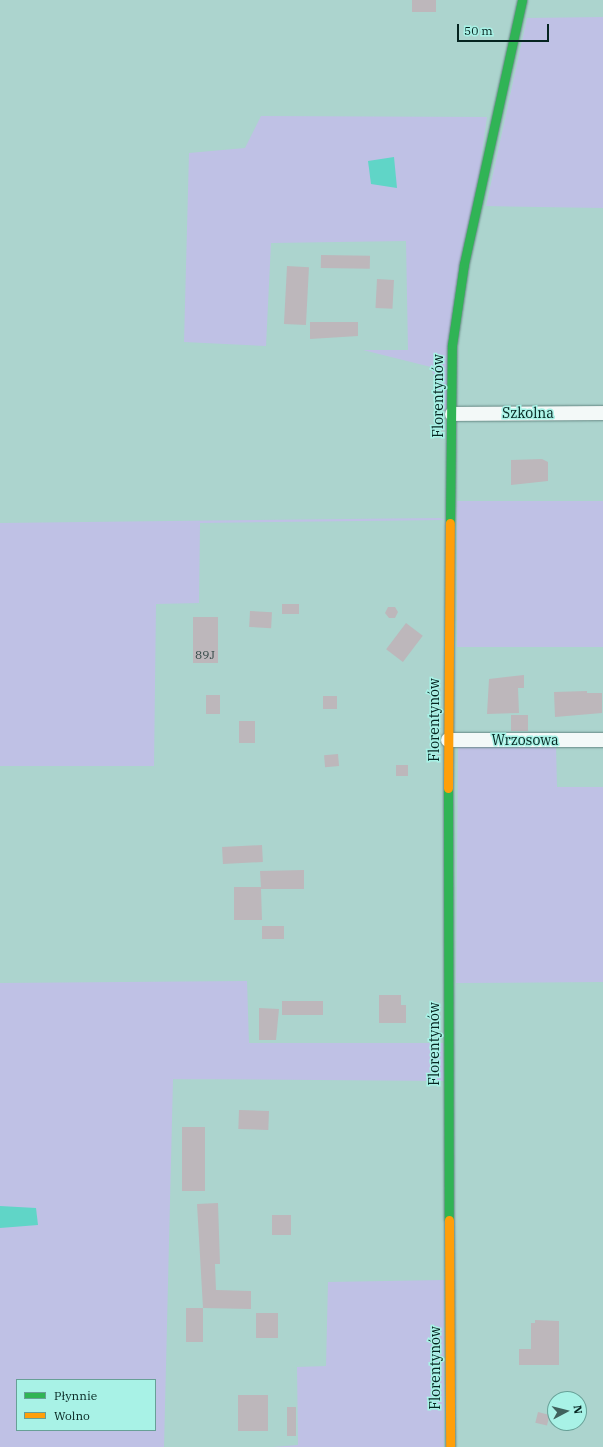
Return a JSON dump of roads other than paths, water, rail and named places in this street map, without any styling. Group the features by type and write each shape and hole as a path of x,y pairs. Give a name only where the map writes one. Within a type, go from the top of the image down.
{"street":[{"name":"Florentynów","path":"450,1447 448,740 452,345 464,264 522,0"},
{"name":"Szkolna","path":"452,414 603,413"},
{"name":"Wrzosowa","path":"448,740 603,740"}]}
